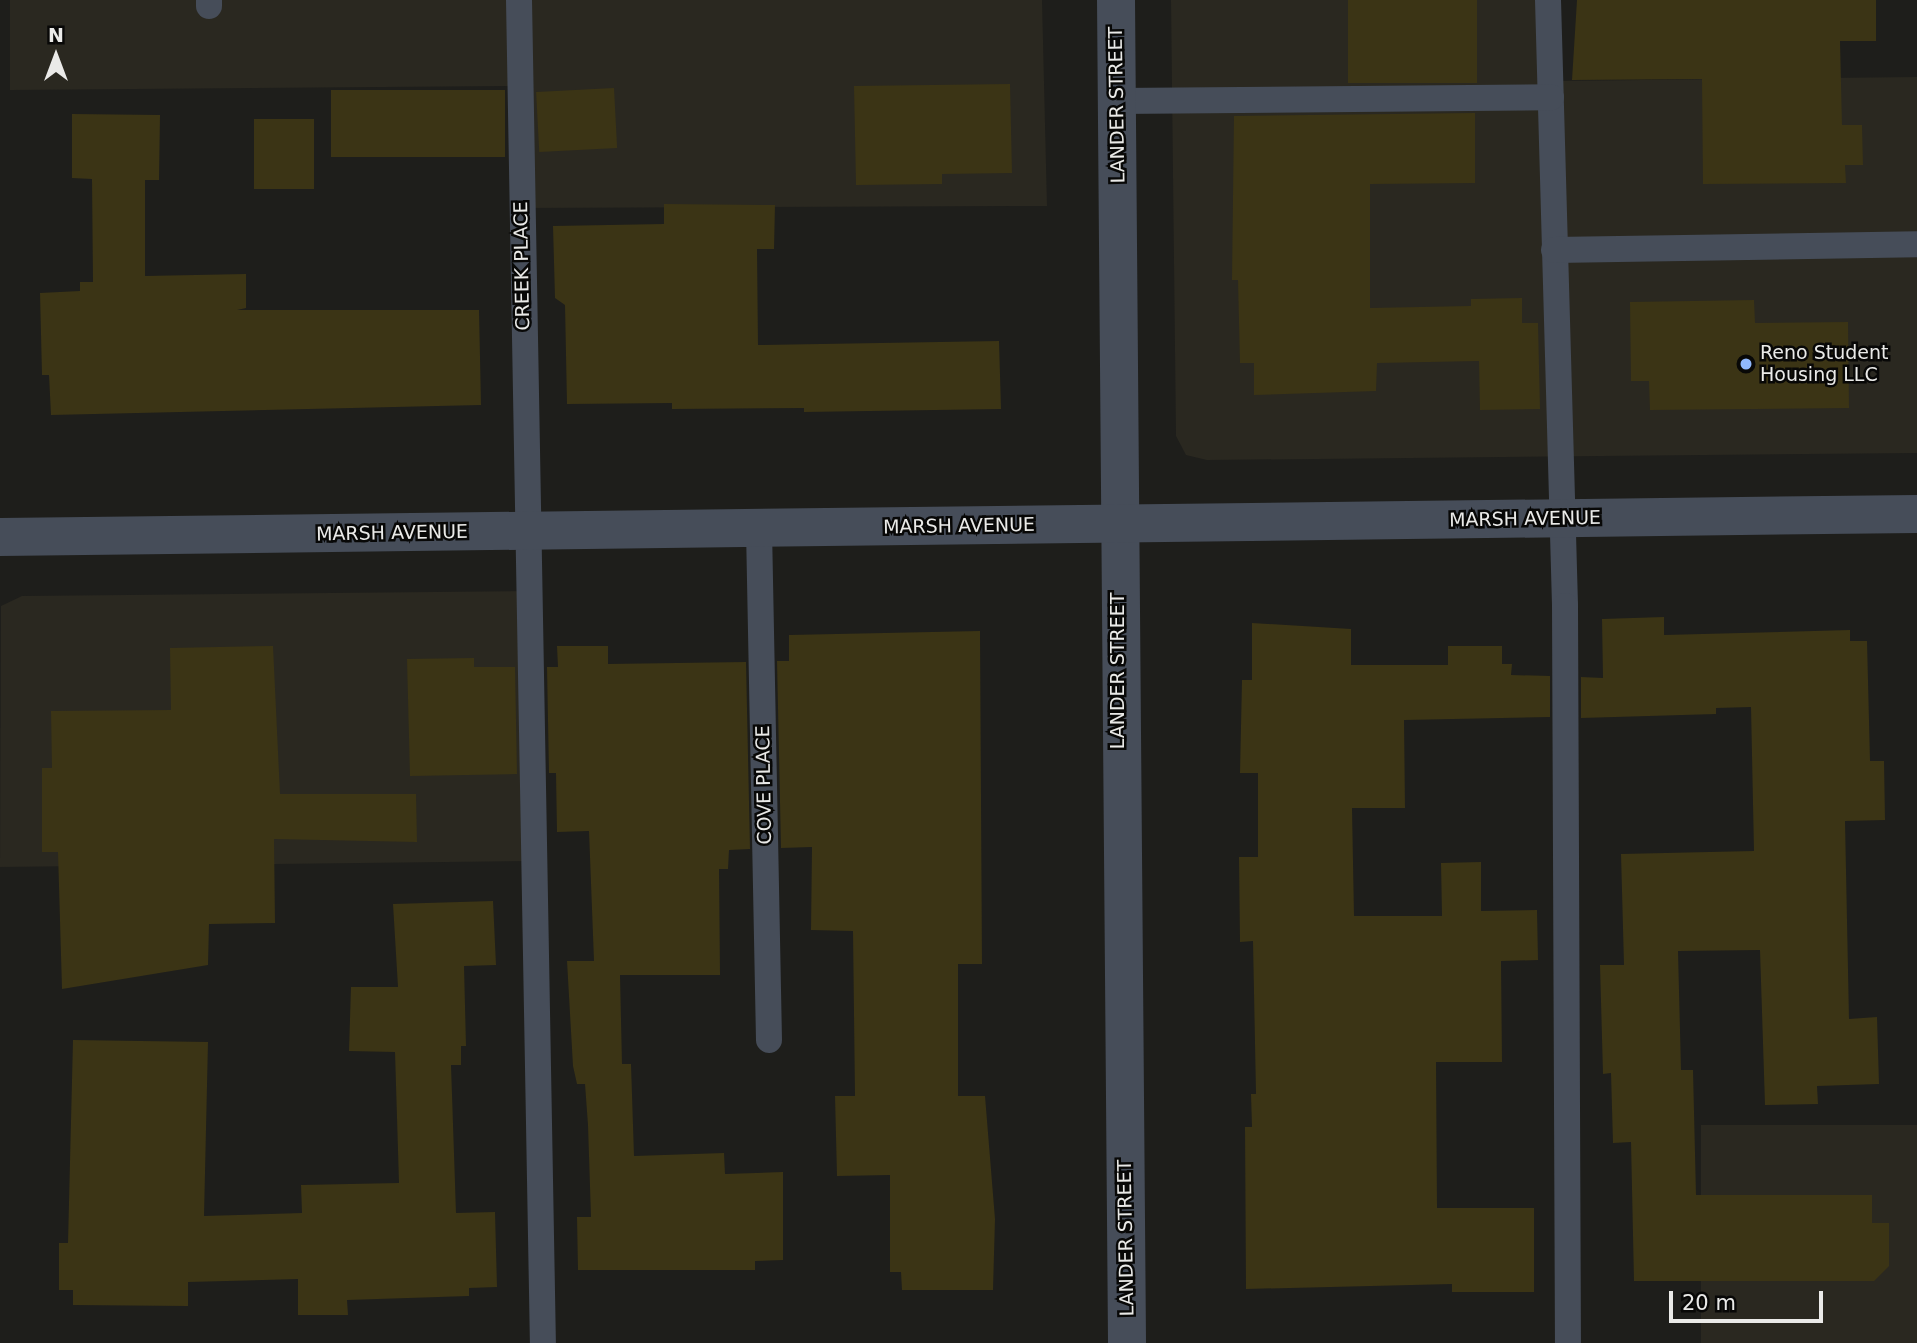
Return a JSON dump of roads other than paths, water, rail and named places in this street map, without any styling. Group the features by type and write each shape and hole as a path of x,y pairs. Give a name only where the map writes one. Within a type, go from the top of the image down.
{"street":[{"name":"LANDER STREET","path":"1116,0 1127,1343"},
{"name":"MARSH AVENUE","path":"0,537 1917,514"}],"lane":[{"name":"CREEK PLACE","path":"519,0 526,531 543,1343"},
{"path":"1548,0 1562,519 1568,1343"},
{"path":"1118,101 1551,97"},
{"path":"1554,250 1917,244"},
{"name":"COVE PLACE","path":"760,529 769,1041"}],"place":[{"name":"Reno Student Housing LLC","path":"1746,364"}]}
